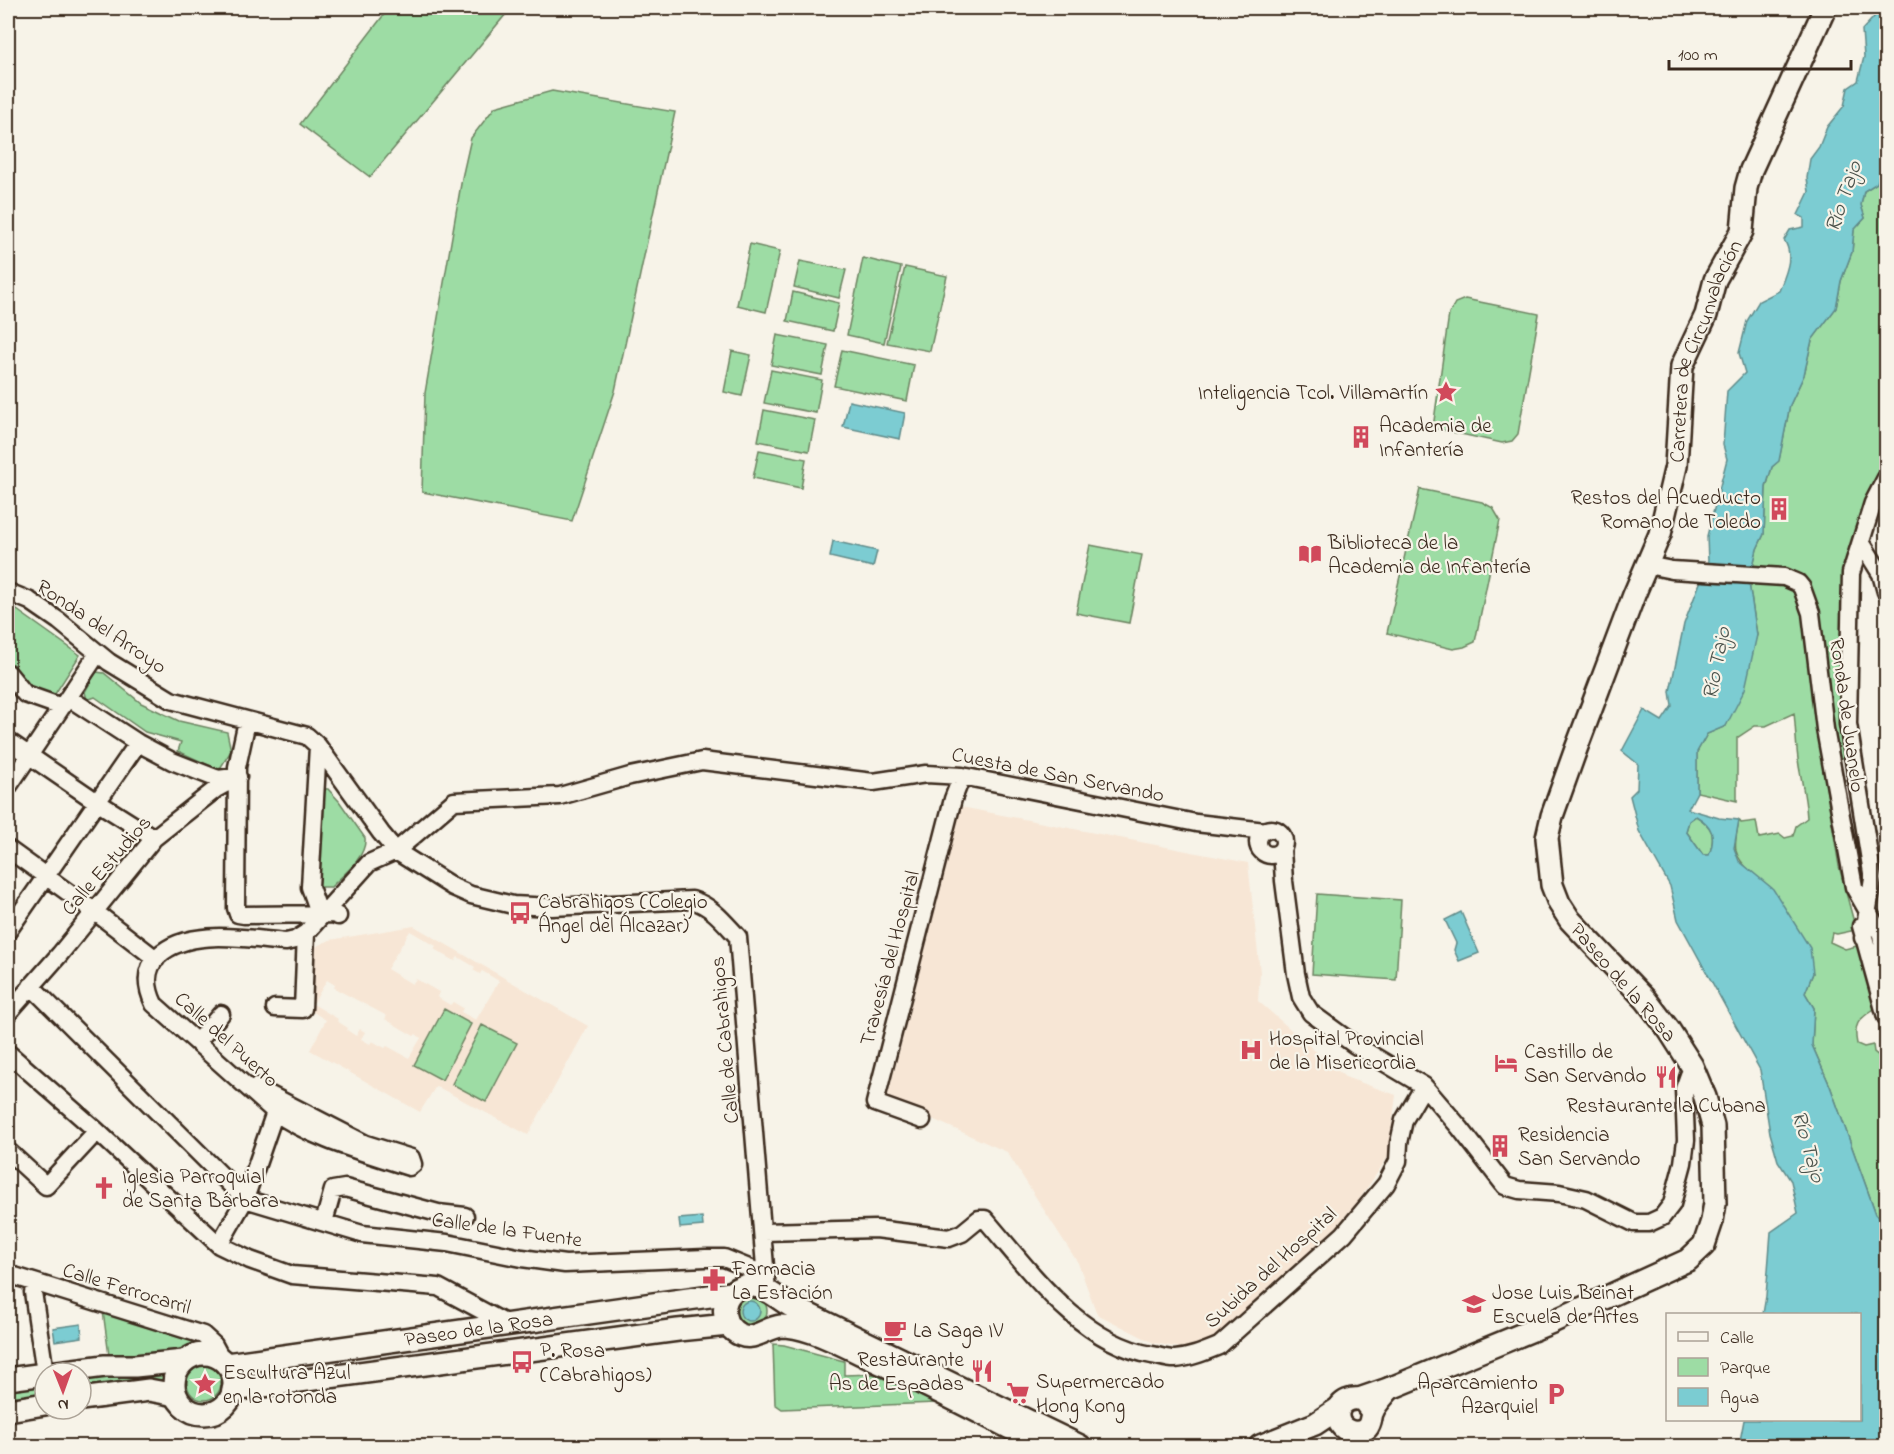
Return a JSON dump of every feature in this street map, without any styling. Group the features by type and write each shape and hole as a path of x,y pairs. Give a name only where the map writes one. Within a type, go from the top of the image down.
{"main road":[{"name":"Carretera de Circunvalación","path":"1647,566 1660,534 1676,466 1682,366 1706,315 1715,280 1742,231 1750,170 1822,18 1824,8"},
{"name":"Paseo de la Rosa","path":"1260,1446 1357,1406 1391,1388 1552,1322 1689,1260 1704,1245 1715,1203 1713,1126 1705,1096 1695,1072 1675,1038 1646,1000 1570,920 1559,903 1552,885 1546,838 1552,816 1627,613 1647,566"},
{"name":"Paseo de la Rosa","path":"93,1367 184,1361 207,1354 224,1362 731,1293 744,1286 761,1285"},
{"path":"761,1285 776,1309 773,1324 768,1330"},
{"path":"761,1285 789,1305 1080,1446"},
{"path":"728,1325 724,1309 731,1293"},
{"name":"Paseo de la Rosa","path":"233,1390 678,1330 728,1325 740,1334 748,1336 761,1335 781,1326 797,1328 830,1339 1045,1446"},
{"path":"184,1361 174,1381 176,1395 182,1404 201,1413 222,1408 229,1400 233,1390 233,1376 224,1362"},
{"name":"Paseo de la Rosa","path":"8,1379 33,1375"},
{"path":"93,1397 149,1390 176,1395"},
{"path":"8,1410 33,1406"},
{"name":"Paseo de la Rosa","path":"1356,1436 1370,1424 1357,1406"},
{"path":"1356,1436 1338,1419 1357,1406"},
{"path":"1315,1424 1356,1436"}],"street":[{"path":"1887,478 1873,503 1851,573 1848,724 1887,968"},
{"path":"1861,542 1881,574 1887,592"},
{"name":"Ronda de Juanelo","path":"1647,566 1672,570 1777,576 1798,583 1806,595 1811,613 1825,729 1854,887 1882,936"},
{"name":"Ronda del Arroyo","path":"8,592 30,601 109,662 171,700 307,736 318,746 396,851"},
{"path":"8,787 98,653"},
{"path":"8,673 25,694 66,702 172,761 218,779 238,777"},
{"path":"247,721 237,767 236,908 238,914 338,916"},
{"path":"8,741 154,838"},
{"path":"8,931 138,743"},
{"path":"318,746 310,887 321,915"},
{"name":"Cuesta de San Servando","path":"396,851 454,801 560,796 630,776 702,761 873,782 926,774 962,776 1196,823"},
{"name":"Travesía del Hospital","path":"922,1120 875,1103 954,799 962,776"},
{"name":"Calle Estudios","path":"8,1013 60,954 154,838 216,789 238,777"},
{"path":"1196,823 1240,827 1261,837"},
{"path":"1196,823 1261,837"},
{"path":"1271,829 1283,836 1284,843 1276,853 1260,849 1261,837 1271,829"},
{"path":"8,849 156,959 166,949 190,939 229,937 286,942 295,940 306,933 369,863 396,851"},
{"name":"Calle de Cabrahigos","path":"396,851 453,887 471,895 513,905 552,908 692,900 703,903 738,937 764,1238 761,1285"},
{"path":"1276,853 1284,881 1296,974 1301,997 1306,1006 1311,1013 1355,1045 1424,1086 1505,1186 1519,1191 1559,1193 1586,1199 1634,1223 1649,1223 1662,1217 1672,1204 1683,1163 1686,1140 1685,1081 1695,1072"},
{"path":"1863,938 1873,879"},
{"path":"1854,887 1863,938 1887,1017"},
{"path":"275,1008 303,1009 306,933"},
{"name":"Calle del Puerto","path":"156,959 151,963 147,978 148,991 154,1004 275,1112 291,1124 342,1145 409,1167 413,1164 411,1158 366,1144 248,1083 217,1060"},
{"name":"Calle de la Fuente","path":"31,986 245,1199 363,1234 447,1243 565,1264 724,1258 761,1285"},
{"path":"196,1042 221,1014"},
{"path":"8,1053 98,1131 164,1196 219,1245 250,1260 292,1275 438,1287 505,1323"},
{"name":"Subida del Hospital","path":"764,1238 876,1229 949,1238 962,1233 979,1219 985,1219 1079,1322 1108,1340 1138,1353 1173,1359 1198,1355 1219,1346 1344,1234 1362,1213 1386,1184 1398,1161 1399,1143 1407,1115 1424,1086"},
{"path":"1407,1115 1435,1101"},
{"name":"Calle del Puerto","path":"219,1245 245,1199 275,1112"},
{"path":"8,1151 46,1186 98,1131"},
{"name":"Calle de la Fuente","path":"324,1222 333,1190 345,1188 438,1213 465,1216"},
{"path":"761,1285 764,1238"},
{"name":"Calle Ferrocarril","path":"8,1274 203,1335 214,1345 224,1362"},
{"path":"33,1292 45,1361"}],"shaded area":[{"path":"961,807 1248,863 1260,972 1258,1001 1345,1077 1396,1095 1388,1157 1334,1237 1210,1344 1181,1348 1154,1343 1097,1314 1078,1263 1007,1152 887,1099"},
{"path":"414,926 588,1026 528,1135 436,1086 420,1112 310,1050 326,1020 310,1010 312,948 330,940","holes":["410,931 436,946 434,949 455,961 458,957 475,967 473,970 480,974 482,971 499,981 476,1020 461,1012 463,1008 453,1002 450,1005 437,997 439,992 416,979 412,984 387,969","327,980 335,985 334,988 387,1016 385,1019 421,1038 409,1058 387,1046 385,1048 372,1041 370,1044 361,1039 365,1032 360,1029 356,1036 337,1021 338,1019 313,1004"]}],"green space":[{"path":"389,8 499,8 506,14 370,177 300,124"},
{"path":"552,91 675,112 615,391 572,521 422,492 425,393 471,138 495,107"},
{"path":"1886,151 1886,464 1865,504 1856,530 1846,757 1822,762 1839,866 1856,930 1832,933 1830,942 1845,949 1861,945 1874,1009 1864,1016 1856,1027 1857,1044 1864,1047 1873,1045 1874,1052 1885,1061 1886,1066 1886,1224 1876,1214 1830,1086 1812,1045 1814,1008 1805,993 1813,973 1752,873 1740,860 1736,850 1739,820 1741,823 1756,821 1759,838 1780,834 1785,838 1793,836 1796,826 1807,818 1794,713 1766,726 1755,726 1737,738 1737,801 1697,792 1697,752 1707,734 1726,726 1757,635 1749,583 1757,549 1764,534 1766,488 1772,467 1779,460 1790,405 1804,375 1812,340 1836,308 1841,281 1852,252 1854,230 1865,218 1861,205 1864,191 1877,183"},
{"path":"750,244 780,251 766,312 737,305"},
{"path":"863,258 901,267 884,343 847,335"},
{"path":"800,261 846,270 839,298 794,287"},
{"path":"905,267 947,276 930,351 887,343"},
{"path":"793,292 839,303 833,331 787,321"},
{"path":"1465,299 1539,314 1518,434 1512,441 1502,443 1433,428 1449,314 1455,303"},
{"path":"777,335 828,345 822,375 771,365"},
{"path":"842,350 914,365 907,401 834,386"},
{"path":"732,351 751,355 742,396 724,392"},
{"path":"771,370 822,380 816,413 764,403"},
{"path":"764,410 815,420 809,451 758,441"},
{"path":"759,450 806,459 801,488 753,478"},
{"path":"1420,489 1482,502 1493,508 1500,520 1475,642 1464,647 1453,649 1387,633"},
{"path":"1090,545 1142,555 1129,623 1076,613"},
{"path":"10,605 80,655 55,694 21,688 8,672 8,606"},
{"path":"96,672 104,673 141,703 179,721 227,732 231,751 219,770 178,751 181,742 145,732 95,697 87,700 85,692"},
{"path":"321,789 328,789 339,801 365,838 365,845 358,859 331,887 316,887"},
{"path":"1696,816 1712,832 1709,855 1703,855 1686,831 1689,821"},
{"path":"1317,894 1401,900 1396,980 1312,974"},
{"path":"444,1009 471,1024 442,1080 414,1065"},
{"path":"482,1025 517,1043 486,1102 452,1084"},
{"path":"751,1295 763,1299 767,1311 763,1323 751,1327 739,1323 735,1311 739,1299"},
{"path":"103,1311 203,1335 179,1353 110,1363"},
{"path":"773,1344 844,1361 844,1375 874,1374 936,1403 782,1409 775,1404"},
{"path":"204,1366 216,1371 221,1383 216,1395 204,1400 192,1395 187,1383 192,1371"},
{"path":"169,1368 166,1389 93,1395 93,1373"},
{"path":"33,1379 33,1403 8,1406 8,1383"}],"water":[{"name":"Río Tajo","path":"1872,8 1886,8 1886,151 1877,183 1864,191 1861,205 1865,218 1854,230 1852,252 1841,281 1836,308 1812,340 1804,375 1790,405 1779,461 1772,467 1766,487 1764,534 1757,549 1749,583 1757,635 1745,689 1726,726 1707,734 1697,752 1697,792 1688,809 1719,818 1739,820 1734,848 1739,861 1773,889 1810,948 1813,973 1805,993 1814,1008 1812,1045 1830,1086 1876,1214 1886,1224 1886,1446 1739,1446 1744,1421 1861,1421 1861,1313 1763,1313 1771,1232 1798,1213 1791,1181 1778,1161 1770,1133 1760,1070 1678,920 1670,886 1639,831 1630,796 1637,789 1638,764 1622,751 1644,710 1662,721 1672,706 1670,691 1684,624 1708,562 1707,536 1727,459 1723,445 1727,391 1745,373 1739,353 1747,321 1759,301 1779,291 1789,259 1784,240 1790,230 1804,227 1804,218 1798,215 1809,192 1807,178 1810,159 1819,147 1827,127 1844,106 1848,88 1858,81 1864,57 1862,30 1874,17","holes":["1696,816 1712,832 1709,855 1703,855 1686,831 1689,821"]},
{"path":"849,401 905,413 900,439 843,427"},
{"path":"833,541 877,551 873,567 830,557"},
{"path":"1461,912 1479,953 1459,961 1454,950 1456,943 1445,920"},
{"path":"702,1217 703,1226 680,1228 679,1219"},
{"path":"746,1301 754,1301 760,1307 760,1315 754,1321 746,1321 740,1315 740,1307"},
{"path":"81,1324 82,1337 55,1341 53,1328"}],"place":[{"name":"Inteligencia Tcol. Villamartín","path":"1446,392"},
{"name":"Academia de Infantería","path":"1361,437"},
{"name":"Restos del Acueducto Romano de Toledo","path":"1779,509"},
{"name":"Biblioteca de la Academia de Infantería","path":"1310,554"},
{"name":"Cabrahigos (Colegio Ángel del Álcazar)","path":"520,913"},
{"name":"Hospital Provincial de la Misericordia","path":"1251,1050"},
{"name":"Castillo de San Servando","path":"1506,1063"},
{"name":"Restaurante la Cubana","path":"1666,1077"},
{"name":"Residencia San Servando","path":"1500,1146"},
{"name":"Iglesia Parroquial de Santa Bárbara","path":"104,1188"},
{"name":"Farmacia La Estación","path":"714,1280"},
{"name":"Jose Luis Beinat Escuela de Artes","path":"1474,1304"},
{"name":"La Saga IV","path":"895,1330"},
{"name":"P. Rosa (Cabrahigos)","path":"522,1362"},
{"name":"Restaurante As de Espadas","path":"982,1371"},
{"name":"Escultura Azul en la rotonda","path":"205,1384"},
{"name":"Supermercado Hong Kong","path":"1018,1393"},
{"name":"Aparcamiento Azarquiel","path":"1556,1394"}]}
